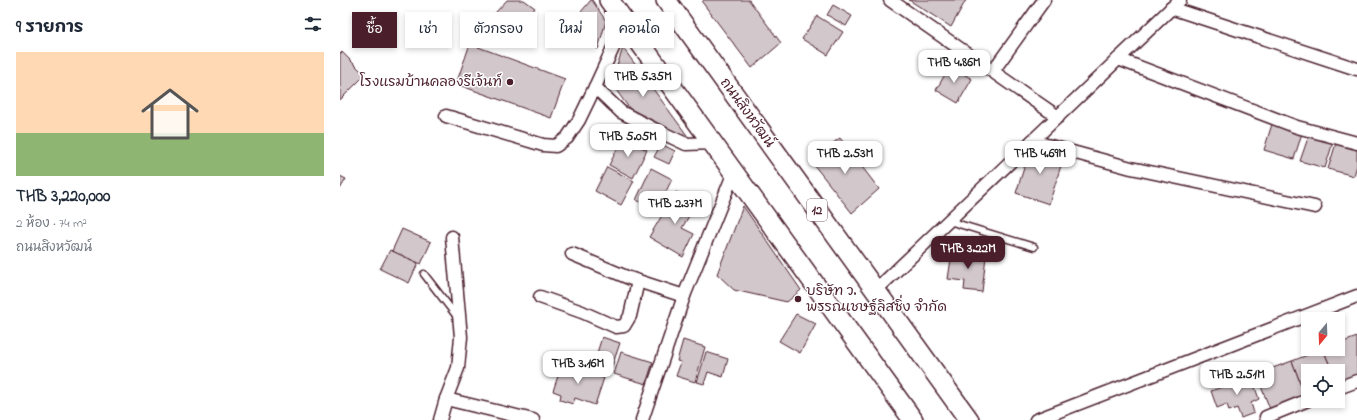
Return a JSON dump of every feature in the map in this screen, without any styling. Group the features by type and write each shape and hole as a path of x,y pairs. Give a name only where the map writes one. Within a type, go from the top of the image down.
{"main road":[{"path":"609,0 618,12"},
{"name":"ถนนสิงหวัฒน์","path":"666,0 969,420"},
{"path":"644,48 913,420"}],"street":[{"path":"890,0 1058,117"},
{"path":"993,71 1044,0"},
{"path":"876,291 1180,0"},
{"path":"1171,8 1357,69"},
{"path":"446,116 543,145 556,146 567,138 579,120 613,48"},
{"path":"1118,60 1297,127 1357,144"},
{"path":"595,87 621,112 654,129 686,144 712,143"},
{"path":"1032,141 1131,168 1315,206"},
{"path":"642,420 684,296 734,172"},
{"path":"440,420 458,368 461,337 452,237"},
{"path":"572,254 638,281 684,296"},
{"path":"540,297 582,312 616,327 624,326 630,316 638,281"},
{"path":"1036,420 1357,296"},
{"path":"1345,385 1357,381"},
{"path":"446,399 533,420"},
{"path":"1266,417 1301,403"}],"lane":[{"path":"949,221 1034,247"},
{"path":"424,274 460,321"}],"building":[{"path":"507,0 524,0 535,8 532,12 496,12"},
{"path":"592,0 605,20 598,49 596,48 597,12 581,12"},
{"path":"704,0 749,0 781,43 752,68 702,2"},
{"path":"909,0 966,0 951,27"},
{"path":"833,5 852,16 846,26 827,15"},
{"path":"817,16 843,32 828,55 802,39"},
{"name":"โรงแรมบ้านคลองรีเจ้นท์","path":"469,48 481,48 565,79 551,118 456,84"},
{"path":"623,48 692,142 637,119 611,83"},
{"path":"342,52 365,75 340,100 340,54"},
{"path":"950,66 972,79 958,103 936,90"},
{"path":"1272,124 1302,133 1294,159 1264,150"},
{"path":"1309,135 1333,142 1325,168 1300,161"},
{"path":"623,138 647,150 633,178 609,165"},
{"path":"840,138 879,189 852,213 810,160"},
{"path":"1336,143 1357,149 1357,165 1354,176 1328,169"},
{"path":"661,144 675,151 669,164 654,157"},
{"path":"1031,146 1064,156 1049,204 1016,193"},
{"path":"607,167 634,181 621,205 595,191"},
{"path":"651,168 672,179 657,210 636,200"},
{"path":"340,176 346,179 340,189"},
{"path":"676,192 697,202 682,228 694,234 683,257 649,237"},
{"path":"743,206 801,290 787,302 734,290 717,274"},
{"path":"402,229 431,242 421,264 392,251"},
{"path":"390,250 418,263 409,283 380,269"},
{"path":"952,252 986,256 982,292 964,290 965,281 948,279"},
{"path":"796,314 816,324 800,353 779,341"},
{"path":"602,337 620,343 609,375 592,369"},
{"path":"1357,337 1357,376 1345,380 1345,364 1329,364 1326,356 1345,356 1345,341"},
{"path":"683,340 705,347 695,382 676,376 681,362 677,361"},
{"path":"621,352 653,362 646,384 614,374"},
{"path":"706,352 728,359 723,377 708,372 704,384 697,382"},
{"path":"1305,356 1326,356 1329,364 1301,364 1301,385 1292,361"},
{"path":"1292,361 1301,385 1301,397 1270,409 1256,374"},
{"path":"562,364 604,378 595,405 575,398 573,404 560,400 561,394 553,391"},
{"path":"1251,376 1259,399 1251,403 1254,413 1241,418 1237,408 1229,411 1227,404 1217,408 1211,391"}],"place":[{"name":"โรงแรมบ้านคลองรีเจ้นท์","path":"510,82"},
{"name":"บริษัท ว. พรรณเชษฐ์ลิสซิ่ง จำกัด","path":"798,299"}]}
